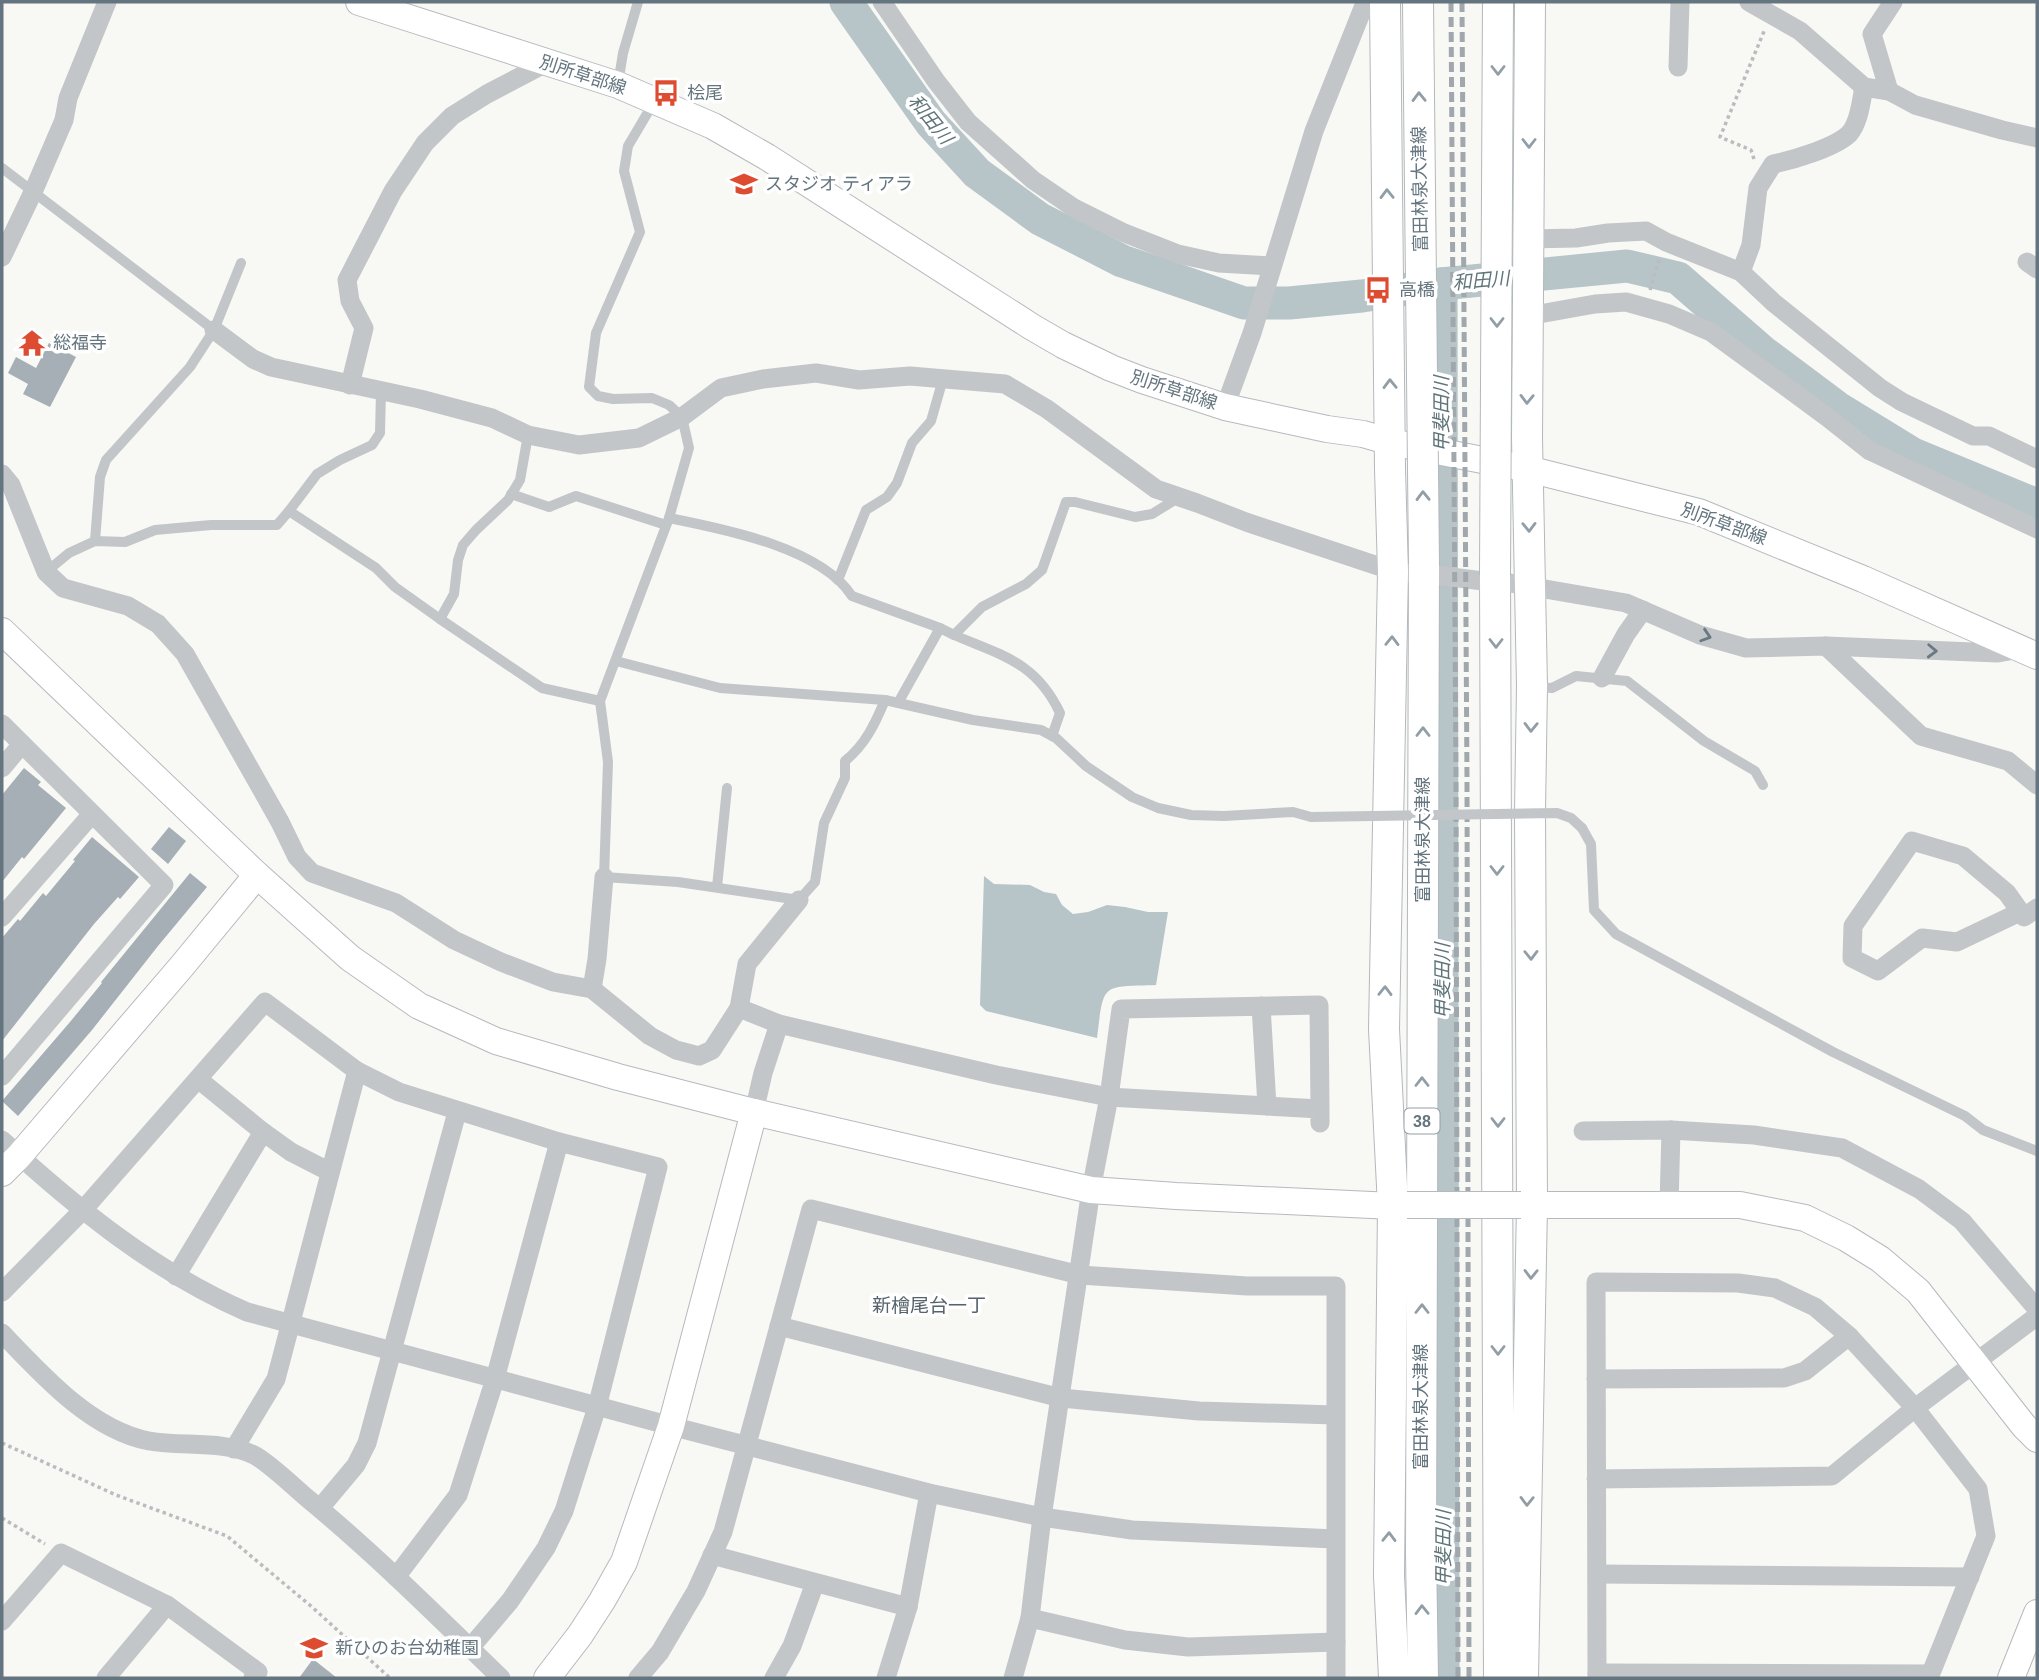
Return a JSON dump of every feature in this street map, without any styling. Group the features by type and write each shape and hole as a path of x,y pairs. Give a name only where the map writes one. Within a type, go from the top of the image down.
{"main road":[{"path":"1385,2 1391,442 1415,571 1384,1029 1400,1206 1389,1576 1394,1678"},
{"name":"富田林泉大津線","path":"1418,2 1415,571 1423,1678"},
{"path":"1498,2 1505,581 1499,1678"},
{"path":"1522,1678 1532,686 1505,581 1528,469 1530,2"}],"street":[{"path":"2,257 64,120 68,98 107,2"},
{"name":"別所草部線","path":"359,2 618,85 713,126 766,157 1021,321 1063,345 1142,380 1225,407 1528,469 1699,512 1863,579 2029,653"},
{"path":"882,2 936,81 968,122 1033,180 1074,208 1122,233 1178,254 1219,263 1271,269"},
{"path":"1225,407 1252,333 1314,131 1365,3 1373,2"},
{"path":"1678,67 1679,2"},
{"path":"1749,2 1800,31 1864,87 1889,91 1915,105 2037,138"},
{"path":"1889,91 1872,34 1893,2"},
{"path":"350,385 364,328 350,301 347,280 393,191 425,143 452,116 545,63"},
{"path":"1741,272 1751,245 1758,188 1773,164 1818,151 1848,134 1856,122 1864,87"},
{"path":"1528,242 1646,231 1666,242 1741,272 1880,388 1902,402 1973,436 1989,436 2037,459"},
{"path":"1528,311 1626,302 1669,314 1711,331 1870,451 2037,529"},
{"path":"214,330 253,359 271,367 421,399 492,418 528,435 579,445 639,438 682,417 721,388 763,379 816,373 859,380 910,376 1005,384 1047,409 1156,489 1246,522 1415,571 1505,581 1626,603 1700,635 1746,648 1826,646 2029,653"},
{"path":"2,474 11,485 46,572 63,588 128,606 158,624 186,654 280,822 297,858 312,873 396,903 454,940 501,962 552,982 592,989 650,1036 676,1050 699,1056 712,1050 739,1007 747,964 799,900"},
{"path":"1602,678 1626,634 1643,610"},
{"path":"2,631 257,875 349,958 419,1006 496,1041 618,1077 754,1112 1091,1190 1400,1206 1740,1205 1805,1219 1846,1238 1880,1259 1918,1291 2037,1439"},
{"path":"1826,646 1921,736 2008,761 2037,785"},
{"path":"2,724 164,885 5,1065"},
{"path":"2,768 22,744"},
{"path":"2,917 92,814"},
{"path":"1912,841 1963,856 2029,910 1957,942 1922,939 1878,971 1852,958 1853,926 1912,841"},
{"path":"257,875 182,967 8,1157 176,1276 247,1312 929,1493 1042,1517 1132,1530 1335,1539"},
{"path":"592,989 604,877"},
{"path":"2,1292 83,1210 265,1002 356,1071 399,1093 559,1142 658,1167 597,1407 564,1511 546,1548 510,1601 470,1648"},
{"path":"739,1007 779,1024 996,1075 1109,1097 1267,1106 1320,1116 1319,1005 1121,1009 1109,1097 1091,1190 1042,1517 1030,1618 1013,1678"},
{"path":"1261,1006 1267,1106"},
{"path":"547,1678 587,1624 624,1562 671,1426 763,1073 779,1024"},
{"path":"234,1449 276,1379 356,1071"},
{"path":"198,1079 291,1152 330,1172"},
{"path":"320,1508 356,1465 367,1443 457,1112"},
{"path":"1669,1205 1671,1130"},
{"path":"1583,1131 1671,1130 1754,1135 1842,1148 1919,1189 1962,1222 2037,1309"},
{"path":"176,1276 263,1132"},
{"path":"396,1577 458,1495 495,1379 559,1142"},
{"path":"638,1678 660,1652 696,1591 723,1532 811,1209 1080,1275 1247,1286 1336,1286 1336,1678"},
{"path":"1596,1282 1738,1283 1775,1288 1815,1307 1849,1336 1915,1408 1978,1489 1986,1536 1929,1676 1597,1676 1596,1282"},
{"path":"1596,1479 1832,1476 1915,1408 2037,1316"},
{"path":"779,1326 1061,1398 1199,1411 1335,1415"},
{"path":"2,1333 87,1413 114,1429 149,1441 234,1449 255,1455 320,1508 501,1678"},
{"path":"1596,1378 1784,1378 1805,1370 1849,1336"},
{"path":"886,1678 908,1608 929,1493"},
{"path":"2,1621 61,1553 167,1605 258,1672 253,1678"},
{"path":"712,1555 908,1608"},
{"path":"1597,1574 1970,1577"},
{"path":"774,1678 792,1646 815,1583"},
{"path":"106,1678 167,1605"},
{"path":"2011,1678 2025,1653 2037,1613"},
{"path":"1030,1618 1125,1640 1188,1647 1336,1642"}],"lane":[{"path":"618,85 623,53 638,2"},
{"path":"654,101 628,146 624,170 639,232 596,334 589,387 598,396 613,399 652,398 669,405 682,417 690,449 668,521 600,701 608,762 604,877 678,882 799,900 815,882 824,823 845,778 845,761 857,751 875,724 886,700"},
{"path":"2,168 214,330"},
{"path":"94,541 100,477 106,460 190,367 214,330 241,263"},
{"path":"838,580 866,510 887,497 898,483 912,443 931,421 943,379"},
{"path":"46,572 69,553 94,541 125,542 155,530 211,525 277,525 317,474 372,445 380,433 381,391"},
{"path":"440,619 454,594 458,560 463,545 508,500 520,480 528,435"},
{"path":"511,494 549,507 576,496 668,521 724,529 773,544 822,567 846,586 852,596 940,628 1017,663 1034,675 1051,694 1059,712 1052,736"},
{"path":"954,635 982,607 1026,584 1042,570 1066,502 1135,517 1152,514 1180,497"},
{"path":"289,511 376,568 395,586 440,619 542,688 600,701"},
{"path":"898,703 940,628"},
{"path":"615,661 720,688 886,700 973,720 1041,730 1052,736 1086,766 1132,797 1158,808 1191,815 1224,816 1293,811 1311,817 1558,813 1571,818 1582,828 1591,844 1594,910 1616,934 1833,1052 1965,1116 1983,1130 2037,1152"},
{"path":"1532,686 1552,688 1576,676 1627,681 1704,741 1755,771 1763,785"},
{"path":"717,887 727,789"}],"path":[{"path":"1772,15 1720,137 1751,150 1754,159 1773,164"},
{"path":"1648,299 1663,248"},
{"path":"2,1443 116,1495 227,1536 312,1607 390,1678"},
{"path":"2,1518 61,1553"}],"shaded area":[{"path":"984,876 994,884 1030,885 1056,894 1062,905 1073,914 1107,905 1148,912 1168,912 1156,985 1125,986 1108,991 1101,1006 1097,1038 986,1011 980,1005"}],"building":[{"path":"49,343 76,357 50,407 23,394 28,384 8,373 16,357 36,368"},
{"path":"24,768 41,782 38,785 66,808 2,882 2,795"},
{"path":"169,827 186,841 168,864 151,849"},
{"path":"92,837 139,877 94,924 2,1041 2,938 43,893 46,896"},
{"path":"190,873 207,887 92,1030 18,1116 2,1101 70,1022"},
{"path":"313,1659 337,1678 299,1678"}],"waterway":[{"name":"和田川","path":"846,2 931,123 977,173 1040,219 1122,261 1244,303 1289,303 1362,296 1441,284 1627,266 1678,278 1763,352 1838,408 1913,454 2037,505"},
{"name":"甲斐田川","path":"1441,284 1443,1678"}],"railway":[{"path":"1451,2 1458,1678"},
{"path":"1462,2 1469,1678"}],"place":[{"name":"桧尾","path":"666,93"},
{"name":"スタジオ ティアラ","path":"744,184"},
{"name":"高橋","path":"1378,290"},
{"name":"総福寺","path":"32,343"},
{"name":"新ひのお台幼稚園","path":"314,1648"}],"district":[{"name":"新檜尾台一丁","path":"929,1305"}]}
